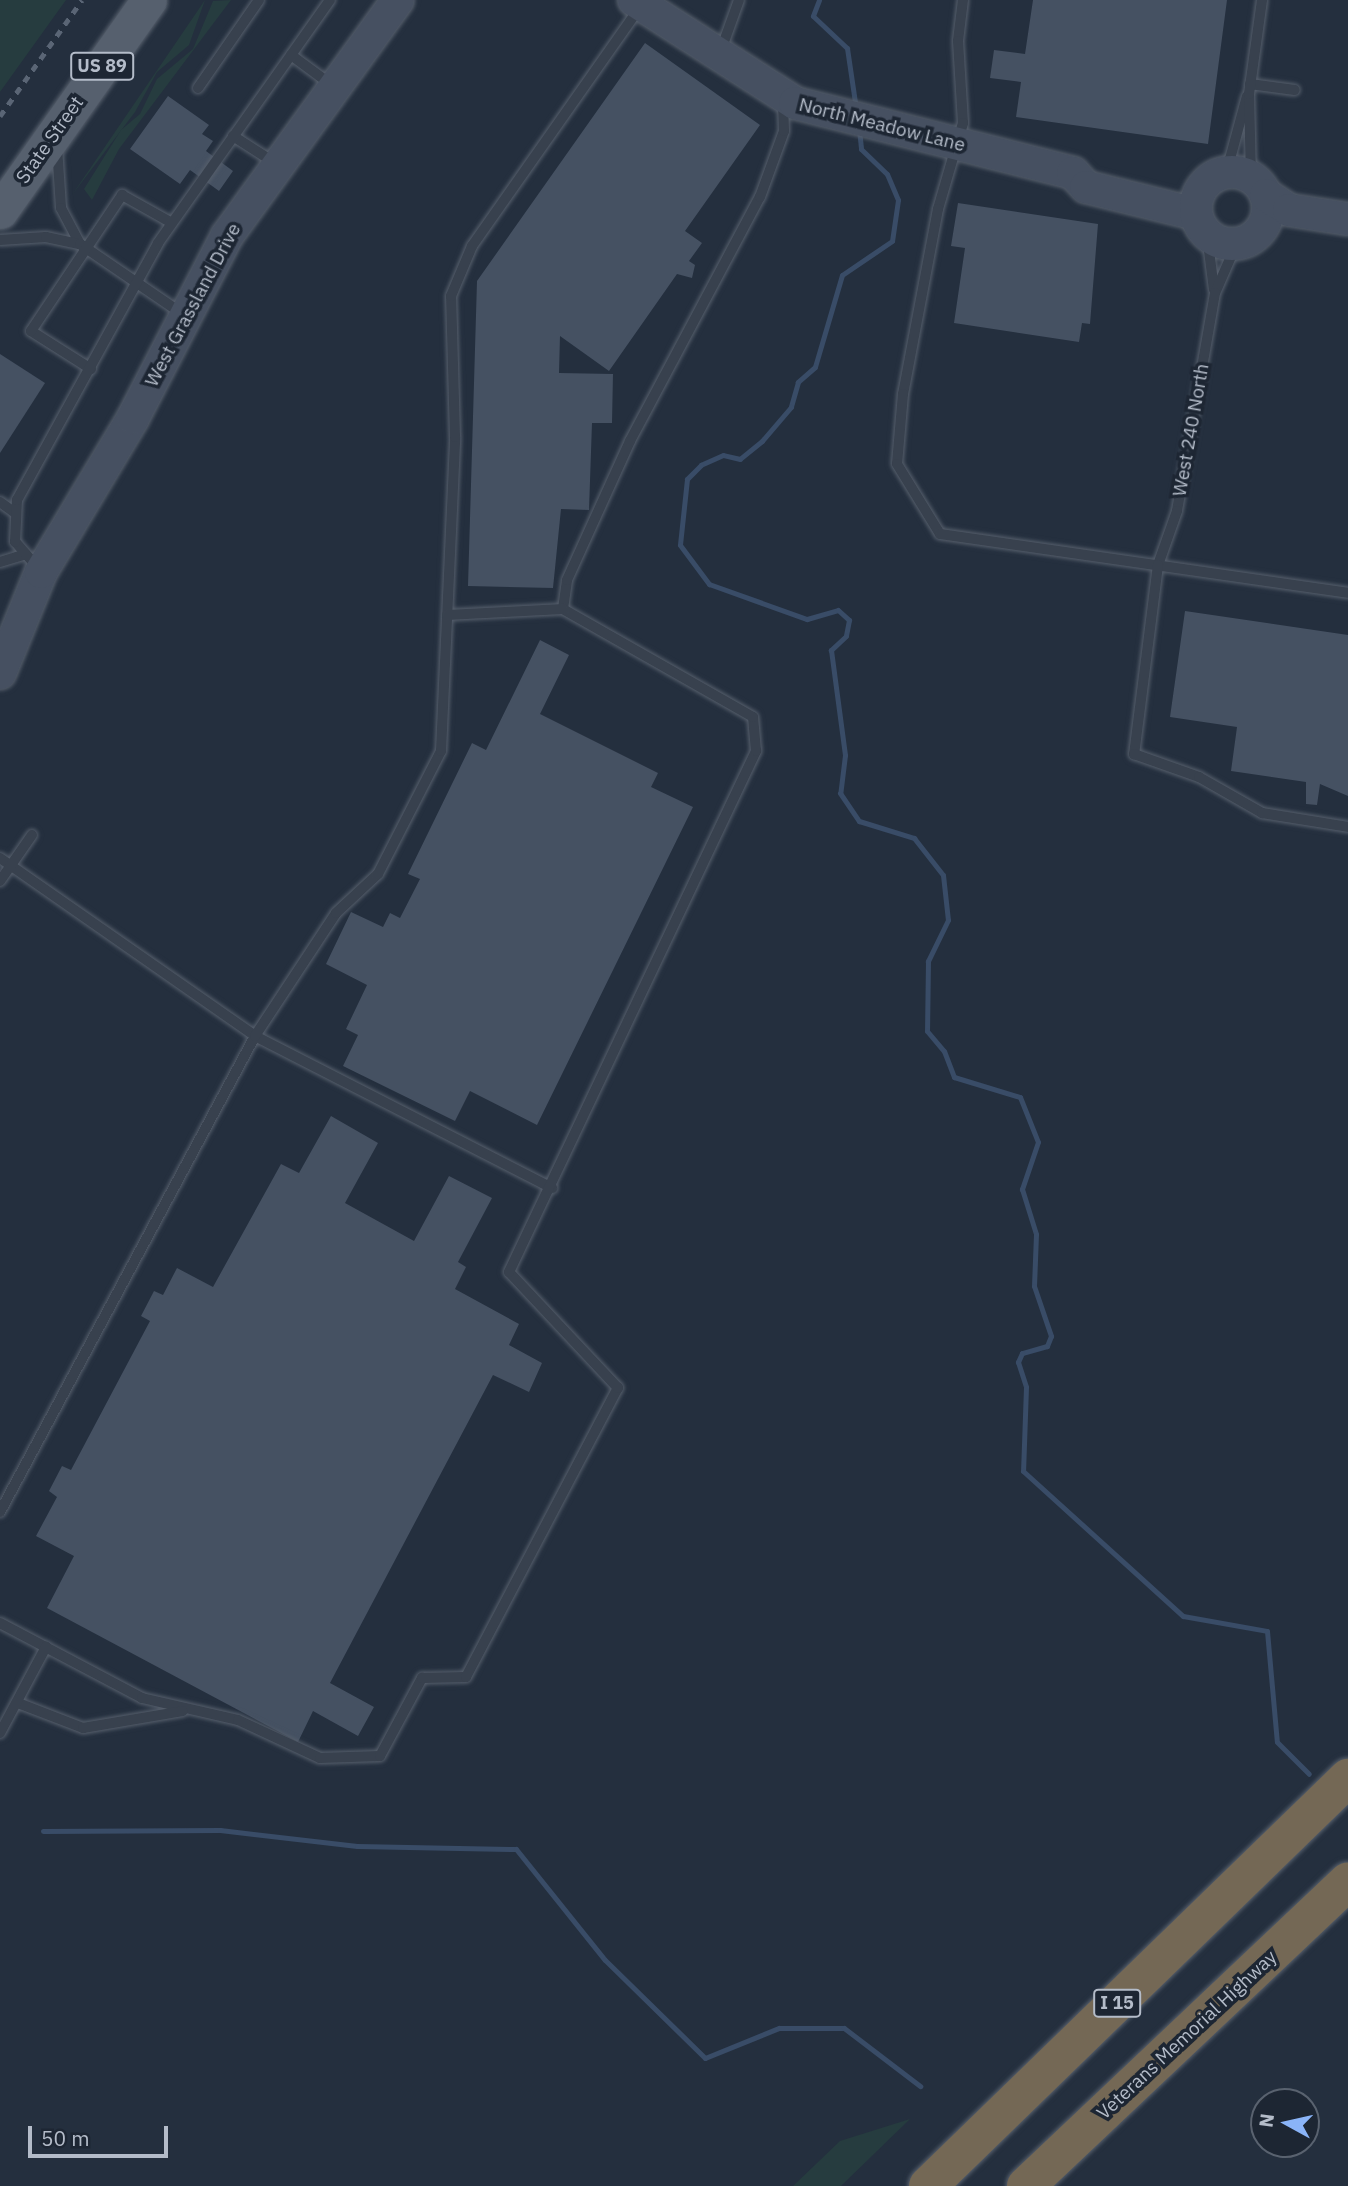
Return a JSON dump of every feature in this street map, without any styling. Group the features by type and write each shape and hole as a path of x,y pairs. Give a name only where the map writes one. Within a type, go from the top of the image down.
{"highway":[{"name":"I 15","path":"929,2186 1348,1778"},
{"name":"Veterans Memorial Highway","path":"1026,2186 1348,1882"}],"main road":[{"name":"State Street","path":"0,211 149,0"}],"street":[{"name":"West Grassland Drive","path":"0,673 15,647 7,633 33,563 185,317 228,236 333,86 398,0"},
{"name":"North Meadow Lane","path":"638,3 718,58 789,100 1073,173 1086,187 1225,231 1348,240"},
{"name":"North Meadow Lane","path":"1073,173 1091,166 1178,187 1213,178 1258,186"},
{"path":"1213,178 1225,231"},
{"path":"1225,231 1258,186 1289,210 1348,219"}],"lane":[{"path":"198,88 259,0"},
{"path":"33,563 15,542 14,512 91,369 133,282 330,0"},
{"path":"718,58 739,0"},
{"path":"963,0 936,223 897,464 940,534 1348,593"},
{"path":"1258,186 1250,89 1262,0"},
{"path":"0,1512 255,1036 336,913 378,874 441,751 455,437 451,296 472,246 638,3"},
{"path":"291,55 333,86"},
{"path":"1250,89 1295,90"},
{"path":"1213,178 1230,159 1239,109 1250,89"},
{"path":"563,608 568,580 630,441 760,197 785,131 789,100"},
{"path":"56,132 61,208 84,246 185,317"},
{"path":"233,136 277,165"},
{"path":"91,369 31,331 84,246 122,195 172,223"},
{"name":"West 240 North","path":"1214,293 1225,231"},
{"name":"West 240 North","path":"1225,231 1177,511 1158,565 1134,754 1199,777 1262,813 1348,827"},
{"path":"0,240 46,237 84,246"},
{"path":"0,502 14,512"},
{"path":"0,562 33,563"},
{"path":"0,1623 142,1698 238,1720 320,1758 380,1756 422,1678 466,1677 618,1388 509,1272 552,1188 756,751 753,718 563,608 447,615"},
{"path":"0,881 32,835"},
{"path":"0,858 255,1036 552,1188"},
{"path":"0,1733 46,1647"},
{"path":"18,1703 83,1728 186,1710"}],"green space":[{"path":"0,0 66,0 0,92"},
{"path":"205,0 189,45 157,72 135,112 72,195"},
{"path":"231,0 119,149 92,200 84,189 121,130 140,114 157,79 193,49 213,1"},
{"path":"910,2119 841,2186 793,2186 840,2141"}],"building":[{"path":"1033,0 1227,0 1208,144 1016,117 1021,82 990,78 994,50 1025,54"},
{"path":"645,43 760,125 685,231 702,243 689,261 695,265 692,278 677,274 609,371 560,336 559,373 613,374 612,423 592,423 589,510 561,509 553,588 468,586 477,281"},
{"path":"168,96 209,125 202,134 213,141 206,151 233,171 219,191 190,170 180,184 130,149"},
{"path":"958,203 1098,224 1090,324 1082,323 1079,342 954,323 965,248 951,246"},
{"path":"0,354 45,383 0,453"},
{"path":"1185,611 1348,635 1348,796 1320,784 1317,805 1306,804 1306,782 1231,771 1237,727 1170,717"},
{"path":"540,640 569,655 540,714 658,773 651,787 693,807 537,1125 470,1091 455,1121 343,1066 358,1035 346,1029 367,985 326,964 351,912 383,927 390,913 400,918 420,879 408,874 472,743 486,750"},
{"path":"331,1116 378,1143 345,1203 414,1241 449,1176 492,1198 458,1262 466,1267 455,1289 519,1324 509,1345 542,1363 529,1392 493,1375 330,1683 374,1707 358,1736 313,1711 298,1742 47,1608 74,1556 36,1536 57,1497 49,1491 62,1466 71,1470 150,1321 141,1316 154,1291 163,1295 177,1268 213,1287 281,1164 299,1173"}],"waterway":[{"path":"819,0 813,16 847,48 856,109"},
{"path":"859,129 861,149 887,174 898,200 892,241 842,275 815,367 798,382 791,407 762,441 740,459 723,455 701,465 687,479 680,545 709,584 807,619 838,610 849,620 846,636 831,650 845,755 840,793 859,821 914,838 943,875 948,920 928,961 927,1031 944,1051 954,1077 1020,1097 1038,1142 1022,1189 1036,1234 1034,1286 1051,1336 1047,1346 1022,1353 1018,1362 1026,1387 1023,1471 1183,1616 1267,1631 1277,1742 1309,1774"},
{"path":"43,1831 220,1830 357,1846 516,1849 605,1960 705,2058 779,2028 844,2028 920,2086"}],"railway":[{"path":"0,116 82,0"}]}
